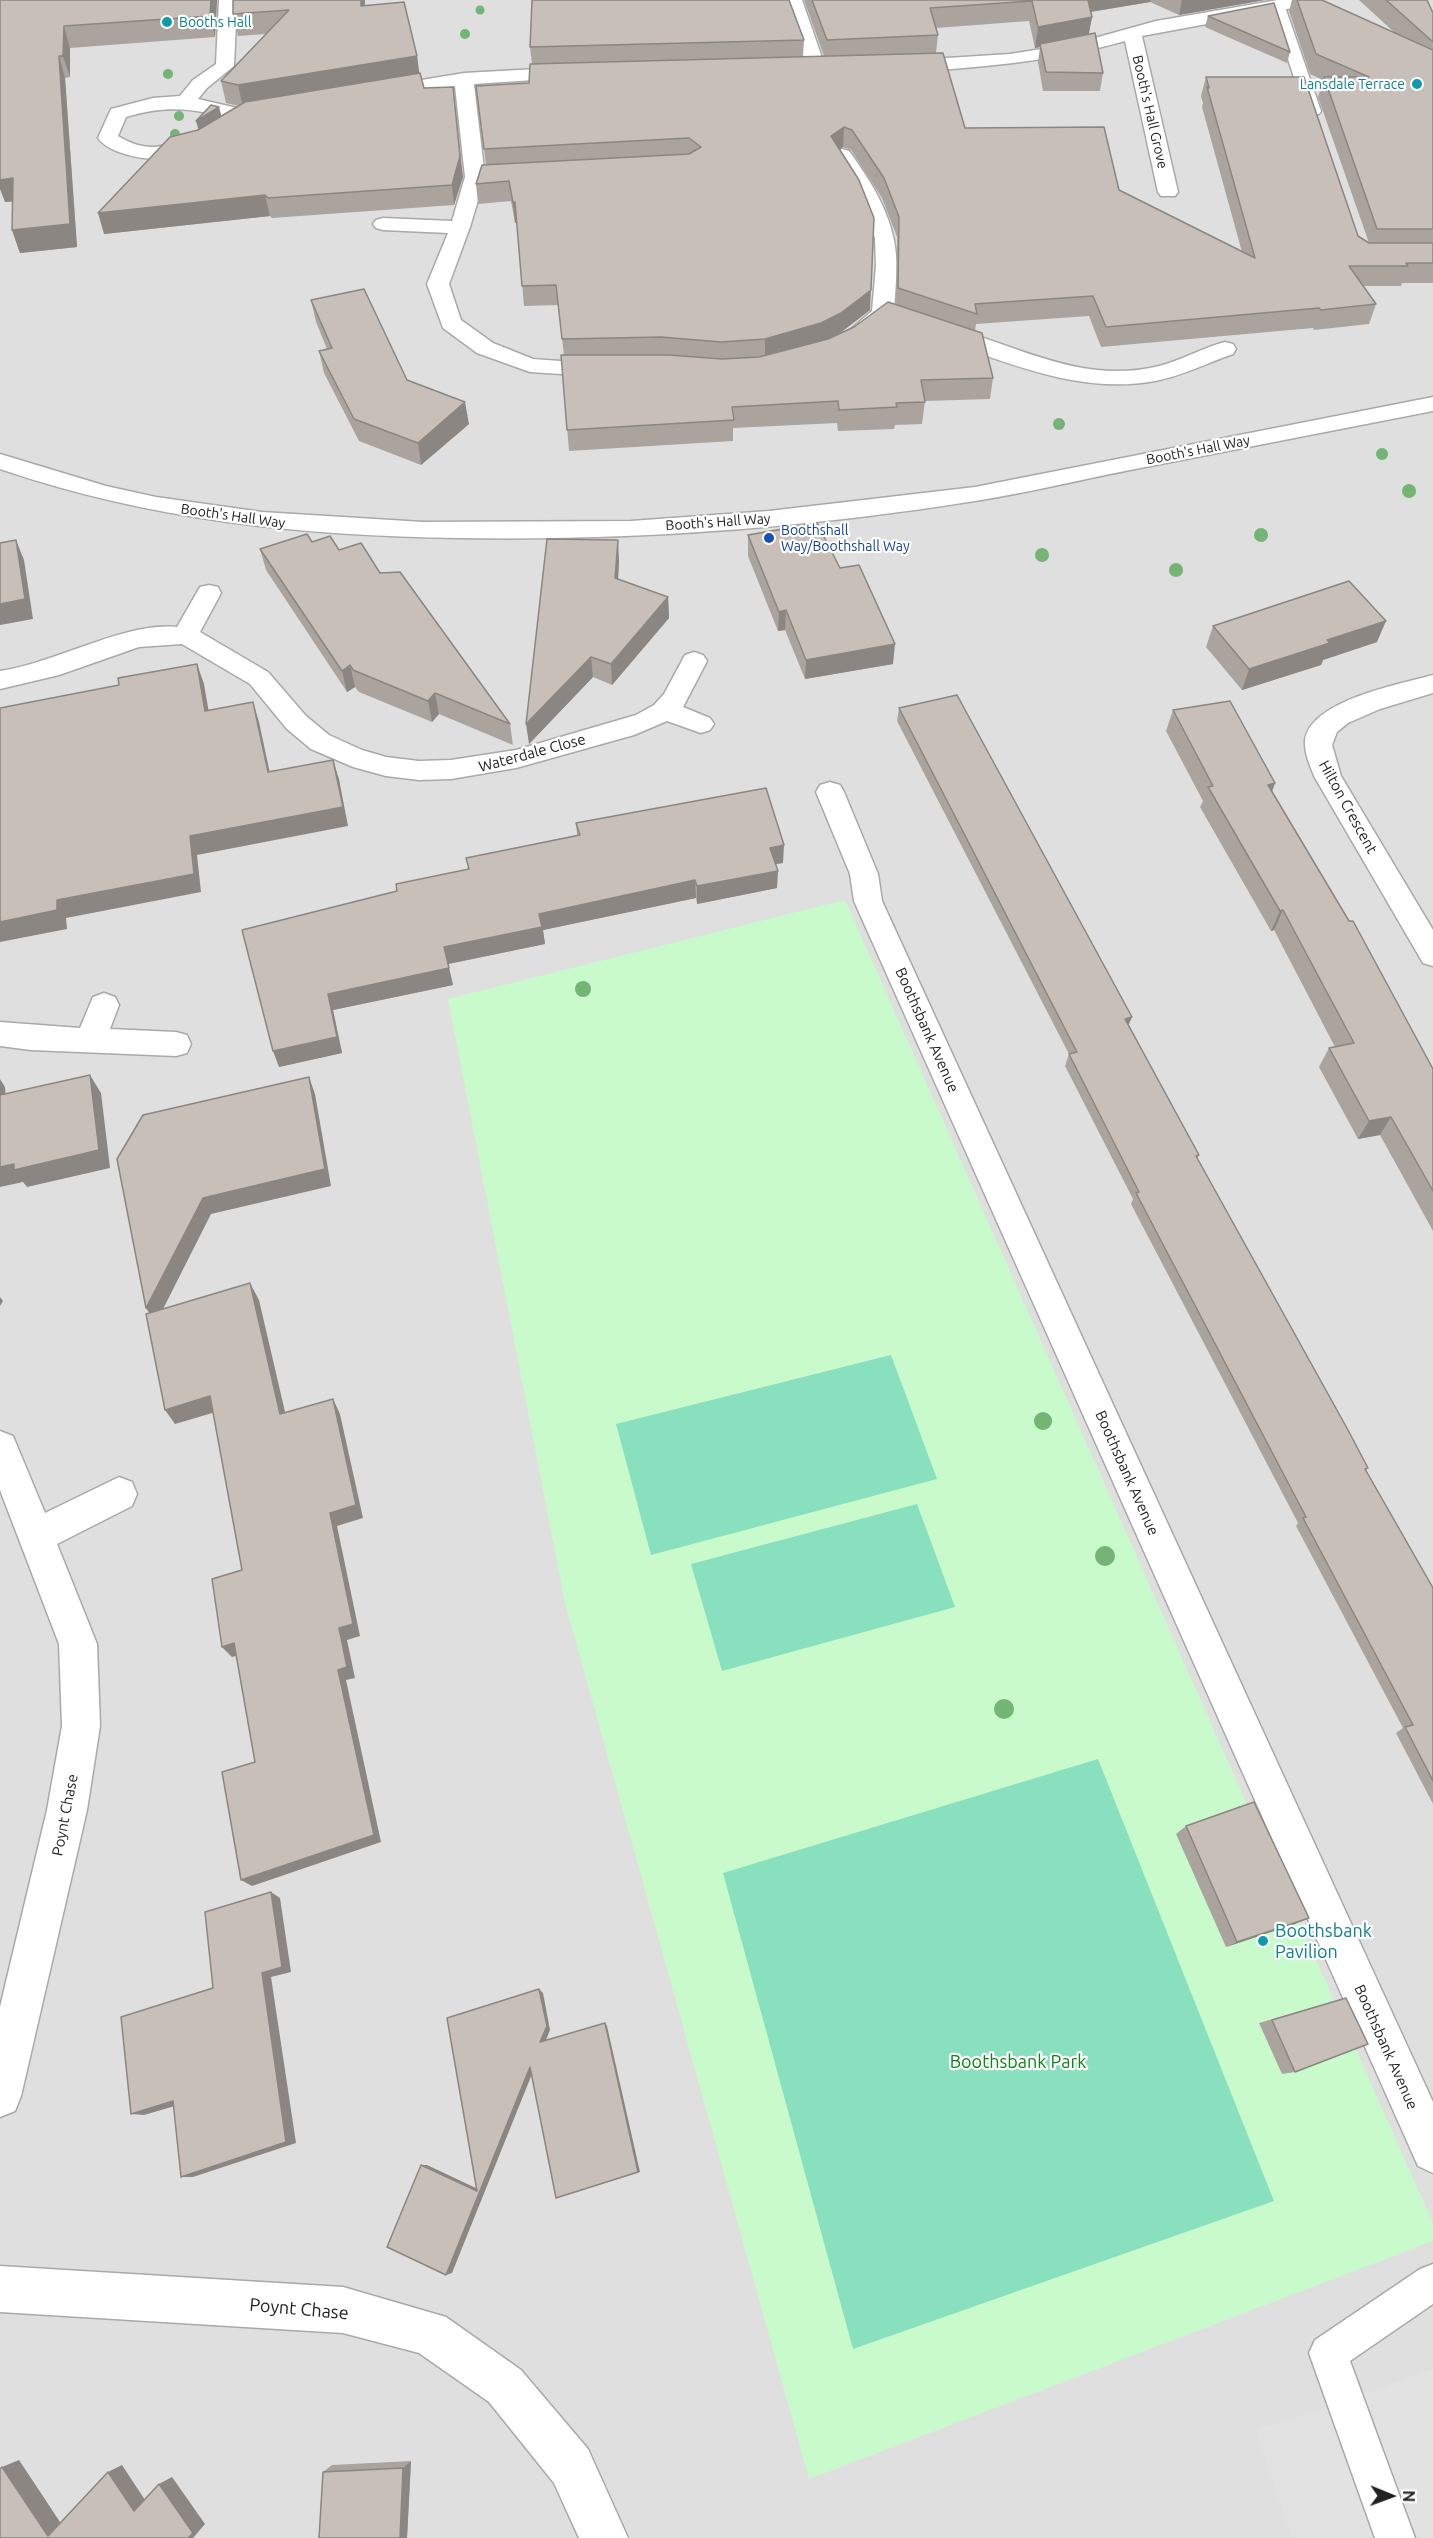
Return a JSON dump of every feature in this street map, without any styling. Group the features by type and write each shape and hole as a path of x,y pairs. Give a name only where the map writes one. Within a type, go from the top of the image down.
{"street":[{"path":"187,100 200,84 225,66 228,0"},
{"path":"793,0 817,69"},
{"path":"877,68 1010,60 1075,50 1156,26 1292,2"},
{"name":"Booth's Hall Grove","path":"1132,33 1168,192"},
{"path":"793,69 837,68"},
{"path":"364,94 464,79 595,72"},
{"path":"464,79 475,177 460,227 438,284 451,323 485,348 530,365 599,370 630,369"},
{"path":"243,115 187,100 152,102 118,113 108,138 124,150 153,155 189,147 215,134 243,115 265,111"},
{"path":"842,155 870,199 885,238 903,320"},
{"path":"475,177 499,176"},
{"path":"383,224 460,227"},
{"path":"834,347 867,329 903,320 1066,375 1122,378 1156,374 1225,349"},
{"name":"Booth's Hall Way","path":"0,461 89,490 170,507 263,521 324,527 486,531 640,527 787,516 977,494 1433,404"},
{"path":"185,636 209,593"},
{"name":"Waterdale Close","path":"0,680 64,664 150,636 185,636 258,677 293,721 318,741 353,759 395,768 436,772 489,766 645,721 665,710 680,690 694,661"},
{"name":"Hilton Crescent","path":"1433,684 1349,711 1333,720 1320,735 1319,753 1328,776 1433,955"},
{"path":"665,710 701,724"},
{"name":"Boothsbank Avenue","path":"830,792 864,874 868,901 1433,2151"},
{"path":"91,1040 104,1005"},
{"path":"0,1034 31,1038 176,1044"},
{"name":"Poynt Chase","path":"0,2096 67,1810 81,1726 78,1644 1,1447"},
{"path":"35,1536 119,1494"},
{"name":"Poynt Chase","path":"0,2289 343,2310 430,2333 506,2386 571,2466 604,2538"}],"lane":[{"path":"1292,2 1318,125"},
{"path":"1395,2538 1328,2353 1433,2283"}],"shaded area":[{"path":"0,0 1433,0 1433,2538 0,2538"},
{"path":"1433,2369 1433,2538 1291,2538 1256,2431"}],"green space":[{"name":"Boothsbank Park","path":"845,900 1433,2223 1433,2241 809,2479 565,1603 448,999"},
{"path":"891,1355 937,1479 651,1555 616,1424"},
{"path":"917,1504 955,1607 722,1671 691,1564"},
{"path":"1098,1759 1274,2201 853,2349 723,1873"}],"building":[{"path":"0,0 211,0 210,16 64,26 63,56 59,56 70,224 12,230 13,178 0,180"},
{"path":"233,0 361,0 361,6 404,2 417,56 238,85 221,81 289,10 233,14"},
{"path":"532,0 789,0 804,40 530,47"},
{"path":"812,0 1088,0 1092,17 1038,27 1032,1 930,8 938,35 827,40"},
{"path":"1297,0 1322,0 1433,50 1433,229 1377,229 1324,77 1369,77 1316,54"},
{"path":"1386,0 1427,0 1433,13 1433,42"},
{"path":"1274,3 1290,52 1208,16"},
{"path":"1095,33 1103,73 1046,72 1040,44"},
{"path":"943,53 965,128 1104,127 1119,190 1255,258 1206,77 1304,77 1358,236 1369,243 1433,243 1433,263 1406,263 1408,266 1349,266 1376,304 1106,327 1093,296 975,304 977,314 898,288 899,217 884,178 852,130 844,127 831,136 859,180 874,218 871,290 841,313 821,323 765,339 721,342 661,337 562,339 556,285 522,286 515,202 513,203 509,181 476,184 482,165 689,154 701,147 689,138 484,149 476,86 529,83 530,64"},
{"path":"420,73 424,88 453,87 460,156 452,185 268,198 265,195 98,213 170,137 198,130 245,102"},
{"path":"211,105 219,107 196,121"},
{"path":"364,289 407,380 465,402 418,443 354,419 319,351 332,348 311,300"},
{"path":"888,302 982,333 993,378 921,380 925,402 896,403 897,407 839,410 838,401 732,407 734,420 567,430 561,355 669,355 722,359 759,357 828,339 854,327"},
{"path":"817,523 840,568 859,565 895,644 806,660 786,610 779,612 748,535"},
{"path":"307,534 312,542 330,536 339,550 361,543 380,573 400,572 510,724 435,693 428,701 353,670 350,665 342,671 260,549"},
{"path":"547,539 618,540 615,578 668,597 611,664 591,657 526,724"},
{"path":"16,540 25,599 0,604 0,543"},
{"path":"1349,581 1386,621 1327,640 1330,643 1249,669 1213,626"},
{"path":"197,664 205,711 253,702 268,772 333,760 343,807 190,836 194,874 57,900 57,910 0,922 0,708 119,685 118,678"},
{"path":"957,695 1132,1017 1125,1019 1199,1155 1196,1156 1348,1430 1368,1468 1365,1469 1433,1588 1433,1781 1405,1727 1413,1725 1303,1518 1306,1517 1136,1193 1139,1192 1069,1054 1077,1052 899,708"},
{"path":"1230,701 1275,783 1268,785 1349,921 1353,921 1433,1069 1433,1191 1391,1117 1369,1121 1329,1048 1354,1043 1283,910 1280,911 1208,787 1213,786 1173,710"},
{"path":"766,788 784,845 770,848 778,871 697,886 695,880 539,914 542,927 444,947 449,968 328,994 337,1037 273,1051 242,930 397,891 396,884 469,869 466,858 580,835 576,823"},
{"path":"90,1075 99,1150 14,1170 14,1164 0,1167 0,1095"},
{"path":"309,1077 325,1169 203,1198 146,1308 117,1159 143,1115"},
{"path":"250,1283 280,1414 333,1399 356,1505 330,1513 353,1624 339,1628 347,1667 338,1670 374,1835 241,1880 222,1772 255,1762 234,1643 222,1647 212,1579 242,1570 210,1396 165,1410 146,1314"},
{"path":"1254,1802 1309,1918 1237,1942 1186,1826"},
{"path":"271,1892 282,1967 262,1973 286,2142 181,2177 173,2101 131,2114 121,2017 213,1988 205,1912"},
{"path":"539,1989 547,2026 540,2042 605,2023 638,2172 556,2198 530,2067 446,2275 387,2247 421,2165 477,2191 447,2018"},
{"path":"1346,1998 1368,2044 1295,2072 1272,2020"},
{"path":"2,2467 48,2536 108,2472 134,2511 159,2484 193,2533 188,2538 0,2538 0,2469"},
{"path":"403,2468 400,2538 319,2538 323,2472"}],"place":[{"name":"Booths Hall","path":"167,22"},
{"name":"Lansdale Terrace","path":"1417,84"},
{"name":"Boothshall Way/Boothshall Way","path":"769,538"},
{"name":"Boothsbank Pavilion","path":"1263,1941"}]}
